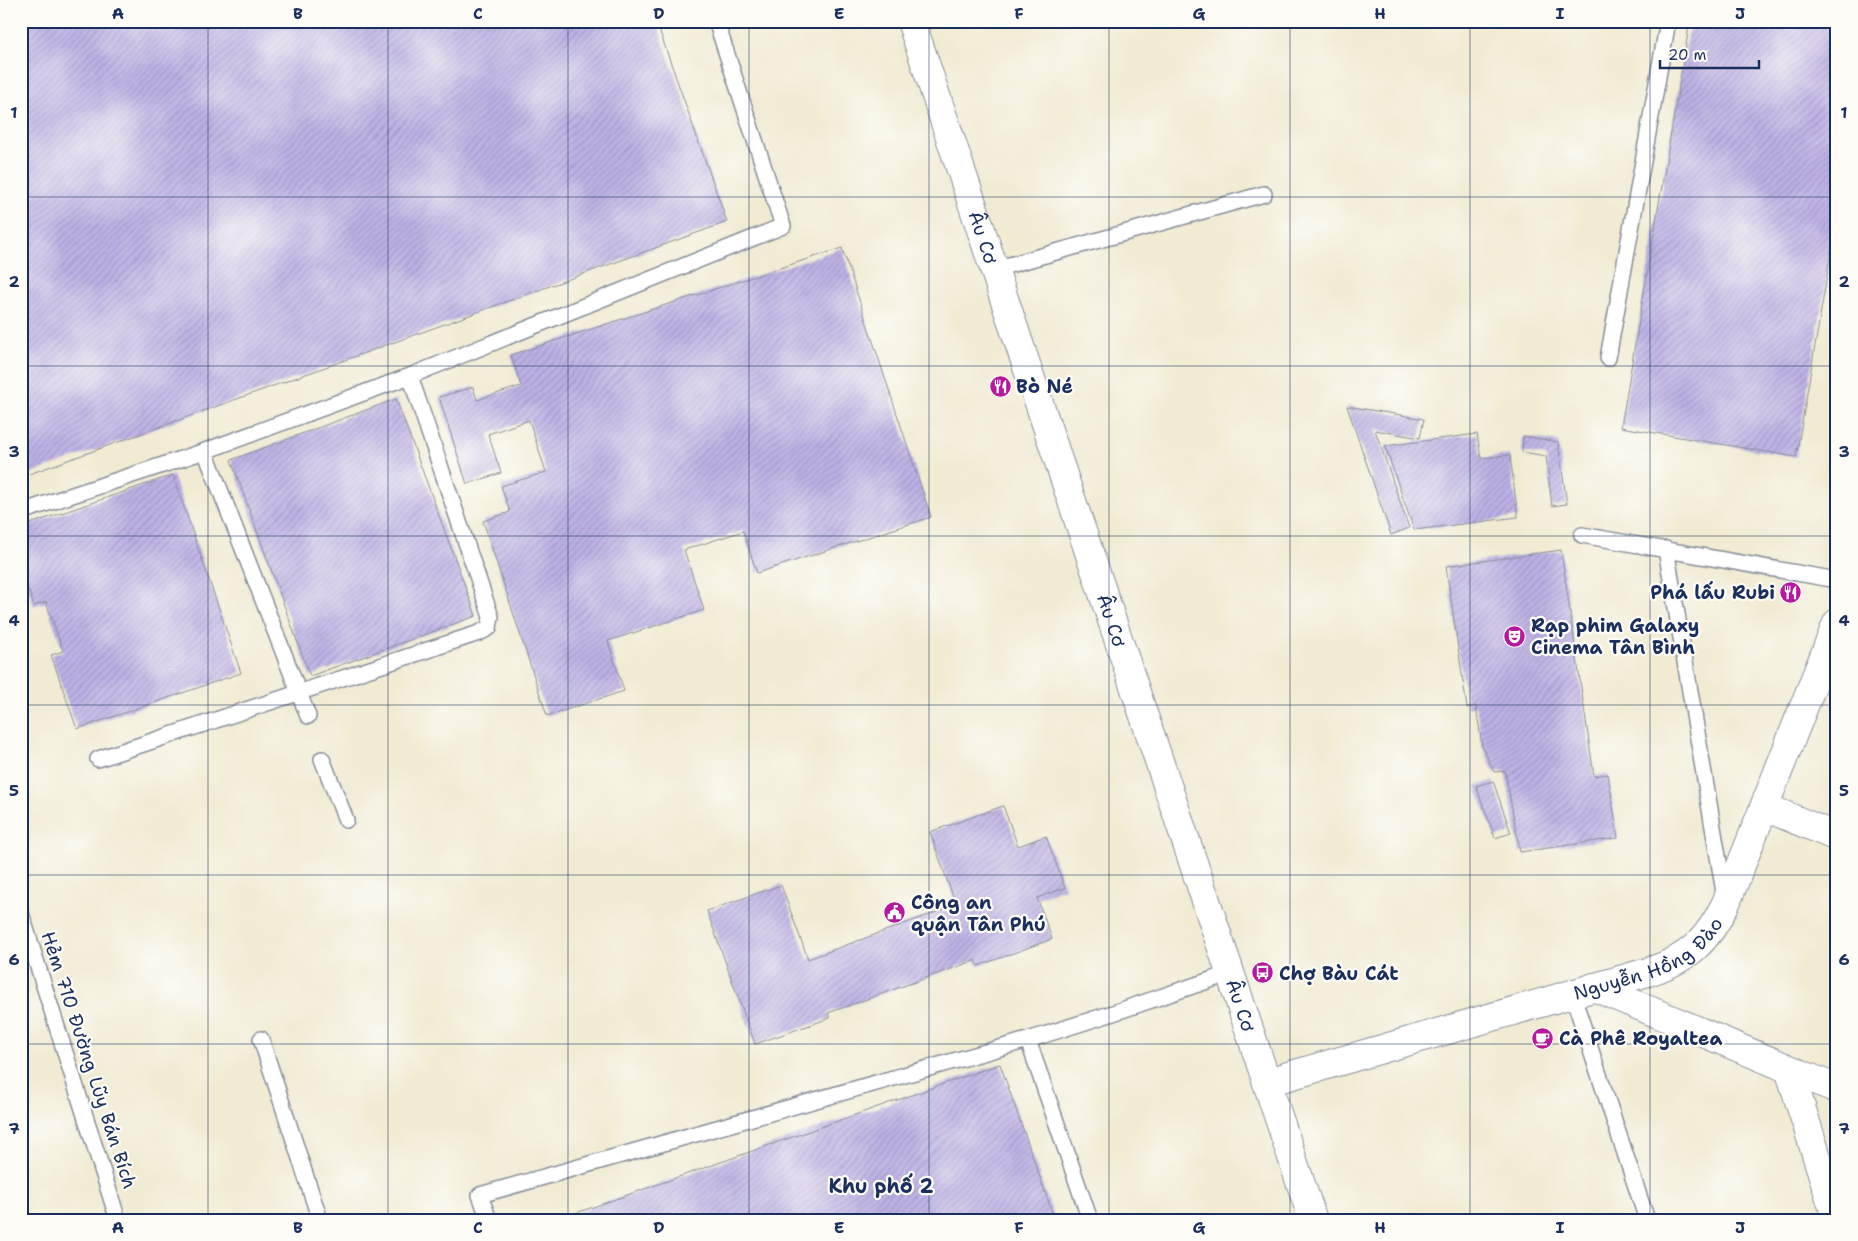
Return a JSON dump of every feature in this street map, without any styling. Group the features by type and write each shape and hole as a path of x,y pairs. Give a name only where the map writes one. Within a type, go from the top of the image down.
{"street":[{"name":"Âu Cơ","path":"911,21 1313,1220"},
{"name":"Nguyễn Hồng Đào","path":"1268,1082 1665,966 1688,954 1704,938 1726,903 1837,623"},
{"path":"1765,807 1837,837"},
{"path":"1583,990 1837,1089"},
{"path":"1789,1069 1837,1220"}],"lane":[{"path":"21,512 205,451 410,376 783,226 716,21"},
{"path":"1608,358 1668,21"},
{"path":"995,269 1264,194"},
{"path":"98,759 479,633 489,628 491,617 410,376"},
{"path":"205,451 308,716"},
{"path":"1582,535 1837,580"},
{"path":"1666,549 1726,903"},
{"path":"322,759 346,820"},
{"name":"Hẻm 710 Đường Lũy Bán Bích","path":"21,913 118,1220"},
{"path":"489,1220 480,1195 1028,1040 1231,973"},
{"path":"1583,990 1647,1220"},
{"path":"261,1039 320,1220"},
{"path":"1028,1040 1090,1220"}],"building":[{"path":"21,21 656,21 727,222 21,477"},
{"path":"1690,21 1837,21 1837,217 1796,457 1621,427"},
{"path":"842,248 931,517 757,573 743,531 684,550 704,610 608,641 624,691 547,716 483,521 510,512 501,486 546,472 529,420 488,434 501,473 467,484 439,397 473,387 477,400 521,386 511,355"},
{"path":"396,399 476,616 310,676 231,460"},
{"path":"1347,406 1424,419 1420,438 1375,430 1409,528 1391,535"},
{"path":"1477,434 1481,458 1510,455 1518,517 1414,530 1385,446"},
{"path":"1523,436 1558,442 1567,504 1552,506 1546,456 1522,452"},
{"path":"173,475 241,673 77,729 51,655 63,651 46,602 34,606 21,570 21,527"},
{"name":"Rạp phim Galaxy Cinema Tân Bình","path":"1561,550 1594,776 1608,774 1618,838 1520,852 1505,771 1494,772 1482,746 1476,706 1467,708 1446,566"},
{"path":"1493,781 1511,833 1495,838 1476,786"},
{"path":"1003,806 1018,846 1046,836 1065,888 1037,898 1052,939 978,966 976,960 828,1013 830,1018 755,1044 707,911 781,885 808,959 956,905 930,832"},
{"path":"1000,1064 1055,1220 559,1220 559,1219"}],"place":[{"name":"Bò Né","path":"1000,386"},
{"name":"Phá lấu Rubi","path":"1791,592"},
{"name":"Rạp phim Galaxy Cinema Tân Bình","path":"1515,636"},
{"name":"Công an quận Tân Phú","path":"895,913"},
{"name":"Chợ Bàu Cát","path":"1263,973"},
{"name":"Cà Phê Royaltea","path":"1543,1038"}],"district":[{"name":"Khu phố 2","path":"881,1186"}]}
